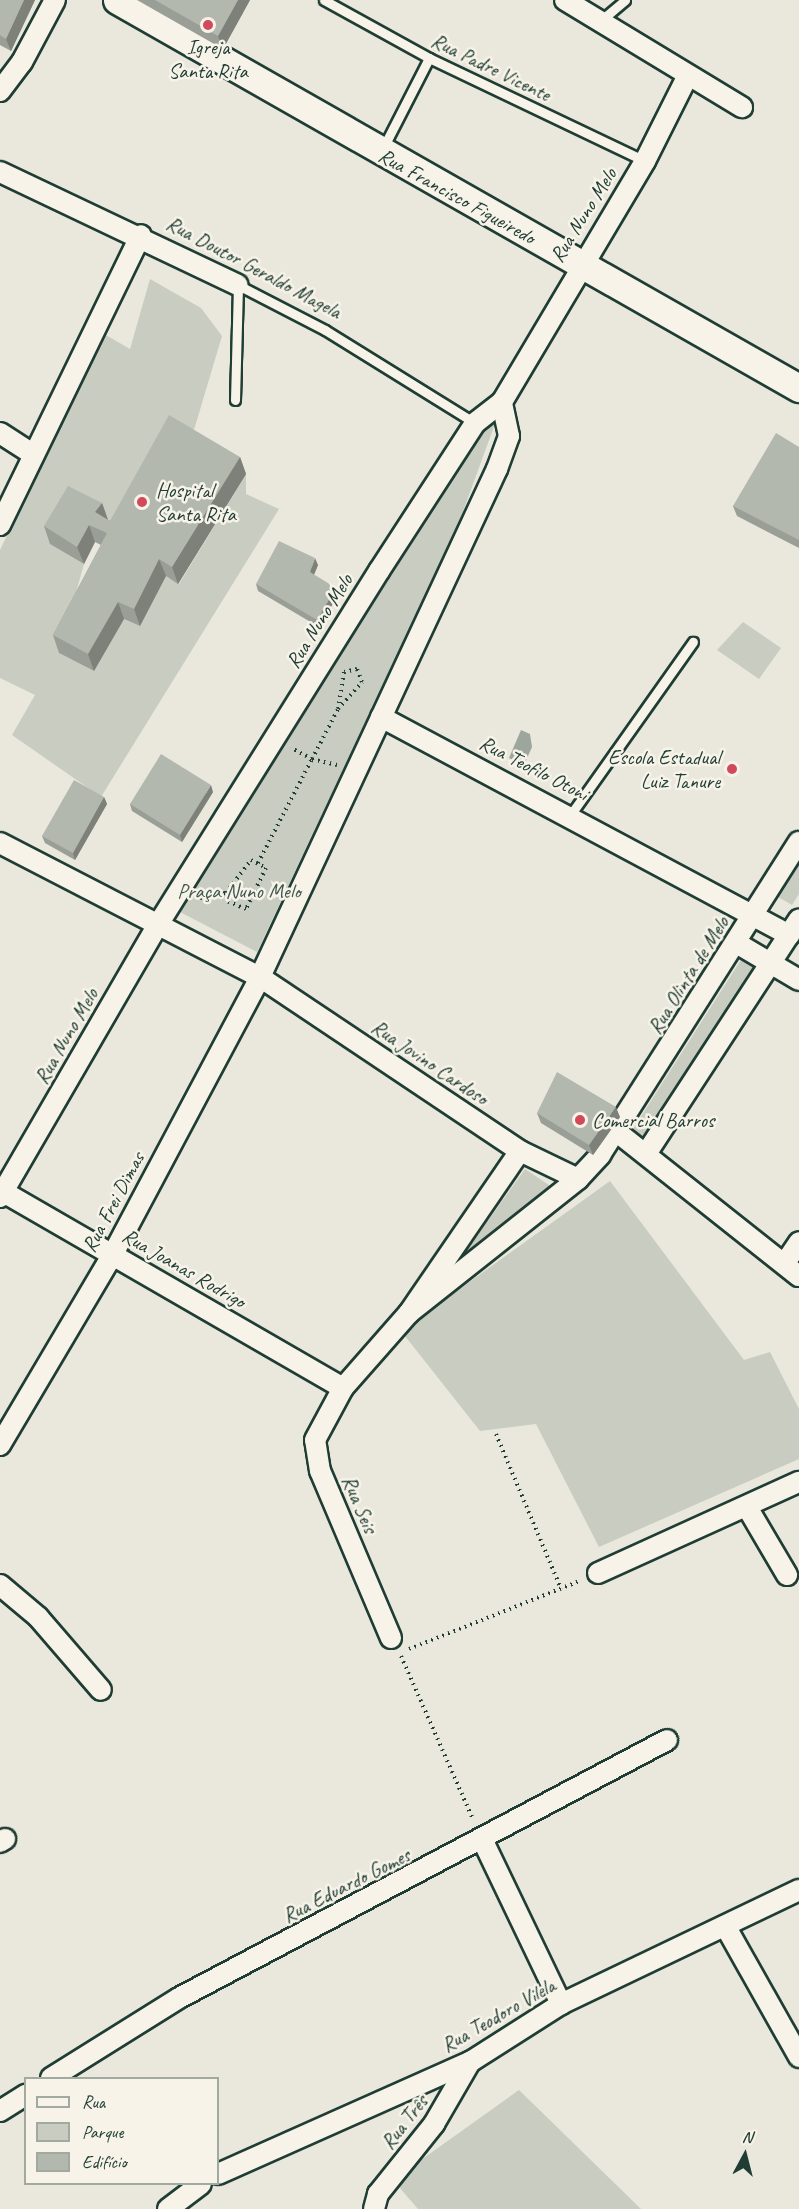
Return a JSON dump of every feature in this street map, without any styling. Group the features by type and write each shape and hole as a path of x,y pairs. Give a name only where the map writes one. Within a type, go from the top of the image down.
{"street":[{"path":"0,91 22,62 55,0"},
{"name":"Rua Francisco Figueiredo","path":"117,0 380,153 799,388"},
{"path":"564,0 687,77 742,107"},
{"name":"Rua Nuno Melo","path":"1,1193 159,923 475,423 502,402 580,265 645,161 687,77"},
{"name":"Rua Doutor Geraldo Magela","path":"0,172 141,235 238,285"},
{"path":"0,525 141,235"},
{"path":"260,977 496,469 509,436 502,402"},
{"path":"0,433 34,455"},
{"name":"Rua Teofilo Otoni","path":"381,717 571,813 752,916 794,927"},
{"name":"Rua Olinta de Melo","path":"409,1313 578,1179 617,1132 738,944 752,916 799,842"},
{"name":"Rua Jovino Cardoso","path":"0,843 260,977 520,1151 578,1179"},
{"path":"646,1154 773,966 794,927"},
{"path":"738,944 799,980"},
{"name":"Rua Frei Dimas","path":"0,1445 113,1254 260,977"},
{"path":"617,1132 792,1269 799,1242"},
{"name":"Rua Olinta de Melo","path":"343,1389 409,1313 520,1151"},
{"name":"Rua Joanas Rodrigo","path":"1,1193 113,1254 343,1389"},
{"name":"Rua Seis","path":"343,1389 315,1440 316,1455 395,1646"},
{"path":"598,1573 799,1482"},
{"path":"747,1507 788,1575"},
{"path":"0,1585 38,1617 101,1690"},
{"name":"Rua Eduardo Gomes","path":"54,2077 179,1998 483,1841 667,1740"},
{"path":"483,1841 561,2004"},
{"name":"Rua Teodoro Vilela","path":"219,2175 470,2062 561,2004 727,1929 799,1890"},
{"path":"727,1929 799,2057"},
{"name":"Rua Três","path":"374,2209 378,2194 435,2124 470,2062"},
{"path":"0,2111 24,2096"},
{"path":"168,2209 200,2185"}],"lane":[{"name":"Rua Padre Vicente","path":"324,0 429,58 645,161"},
{"path":"599,22 625,0"},
{"path":"380,153 429,58"},
{"path":"234,399 238,285"},
{"name":"Rua Doutor Geraldo Magela","path":"238,285 326,330 475,423"},
{"path":"571,813 693,642"}],"path":[{"path":"258,863 338,709 362,682 357,669 344,672 338,709"},
{"path":"284,744 312,759 338,766"},
{"path":"333,776 343,756"},
{"path":"251,860 266,868 246,909 228,901 238,883 251,860"},
{"path":"199,889 193,899 226,894 238,883"},
{"path":"483,1841 395,1646 561,1589 496,1434"}],"green space":[{"name":"Hospital Santa Rita","path":"150,279 201,308 222,336 191,440 116,538 51,544 84,564 59,653 94,671 124,619 140,626 166,576 179,584 246,474 246,494 279,509 101,797 12,735 35,695 0,678 0,550 104,334 130,349"},
{"name":"Praça Nuno Melo","path":"489,419 496,421 457,528 257,952 178,911 438,489"},
{"path":"743,622 781,648 759,679 717,650"},
{"path":"799,851 799,894 792,905 773,894"},
{"path":"744,955 764,968 649,1141 633,1129"},
{"path":"525,1169 555,1189 460,1260"},
{"path":"610,1181 744,1360 770,1352 799,1409 799,1459 599,1547 536,1424 480,1431 401,1331"},
{"path":"519,2090 641,2209 418,2209 393,2180"}],"shaded area":[{"path":"521,730 530,734 532,747 524,765 509,758"}],"building":[{"path":"0,0 24,0 6,39 0,35"},
{"path":"155,0 238,0 218,36"},
{"path":"169,415 240,457 172,567 159,559 134,609 118,602 88,654 53,635 107,533 89,525 77,547 44,526 68,486 102,503 95,512 110,521"},
{"path":"776,433 799,447 799,540 733,506"},
{"path":"279,541 315,558 310,572 336,588 317,620 256,584"},
{"path":"161,754 211,785 180,835 130,804"},
{"path":"74,780 104,797 73,853 42,836"},
{"name":"Comercial Barros","path":"557,1072 616,1107 589,1145 537,1113"}],"place":[{"name":"Igreja Santa Rita","path":"208,25"},
{"name":"Hospital Santa Rita","path":"142,502"},
{"name":"Escola Estadual Luiz Tanure","path":"732,769"},
{"name":"Comercial Barros","path":"580,1120"}]}
